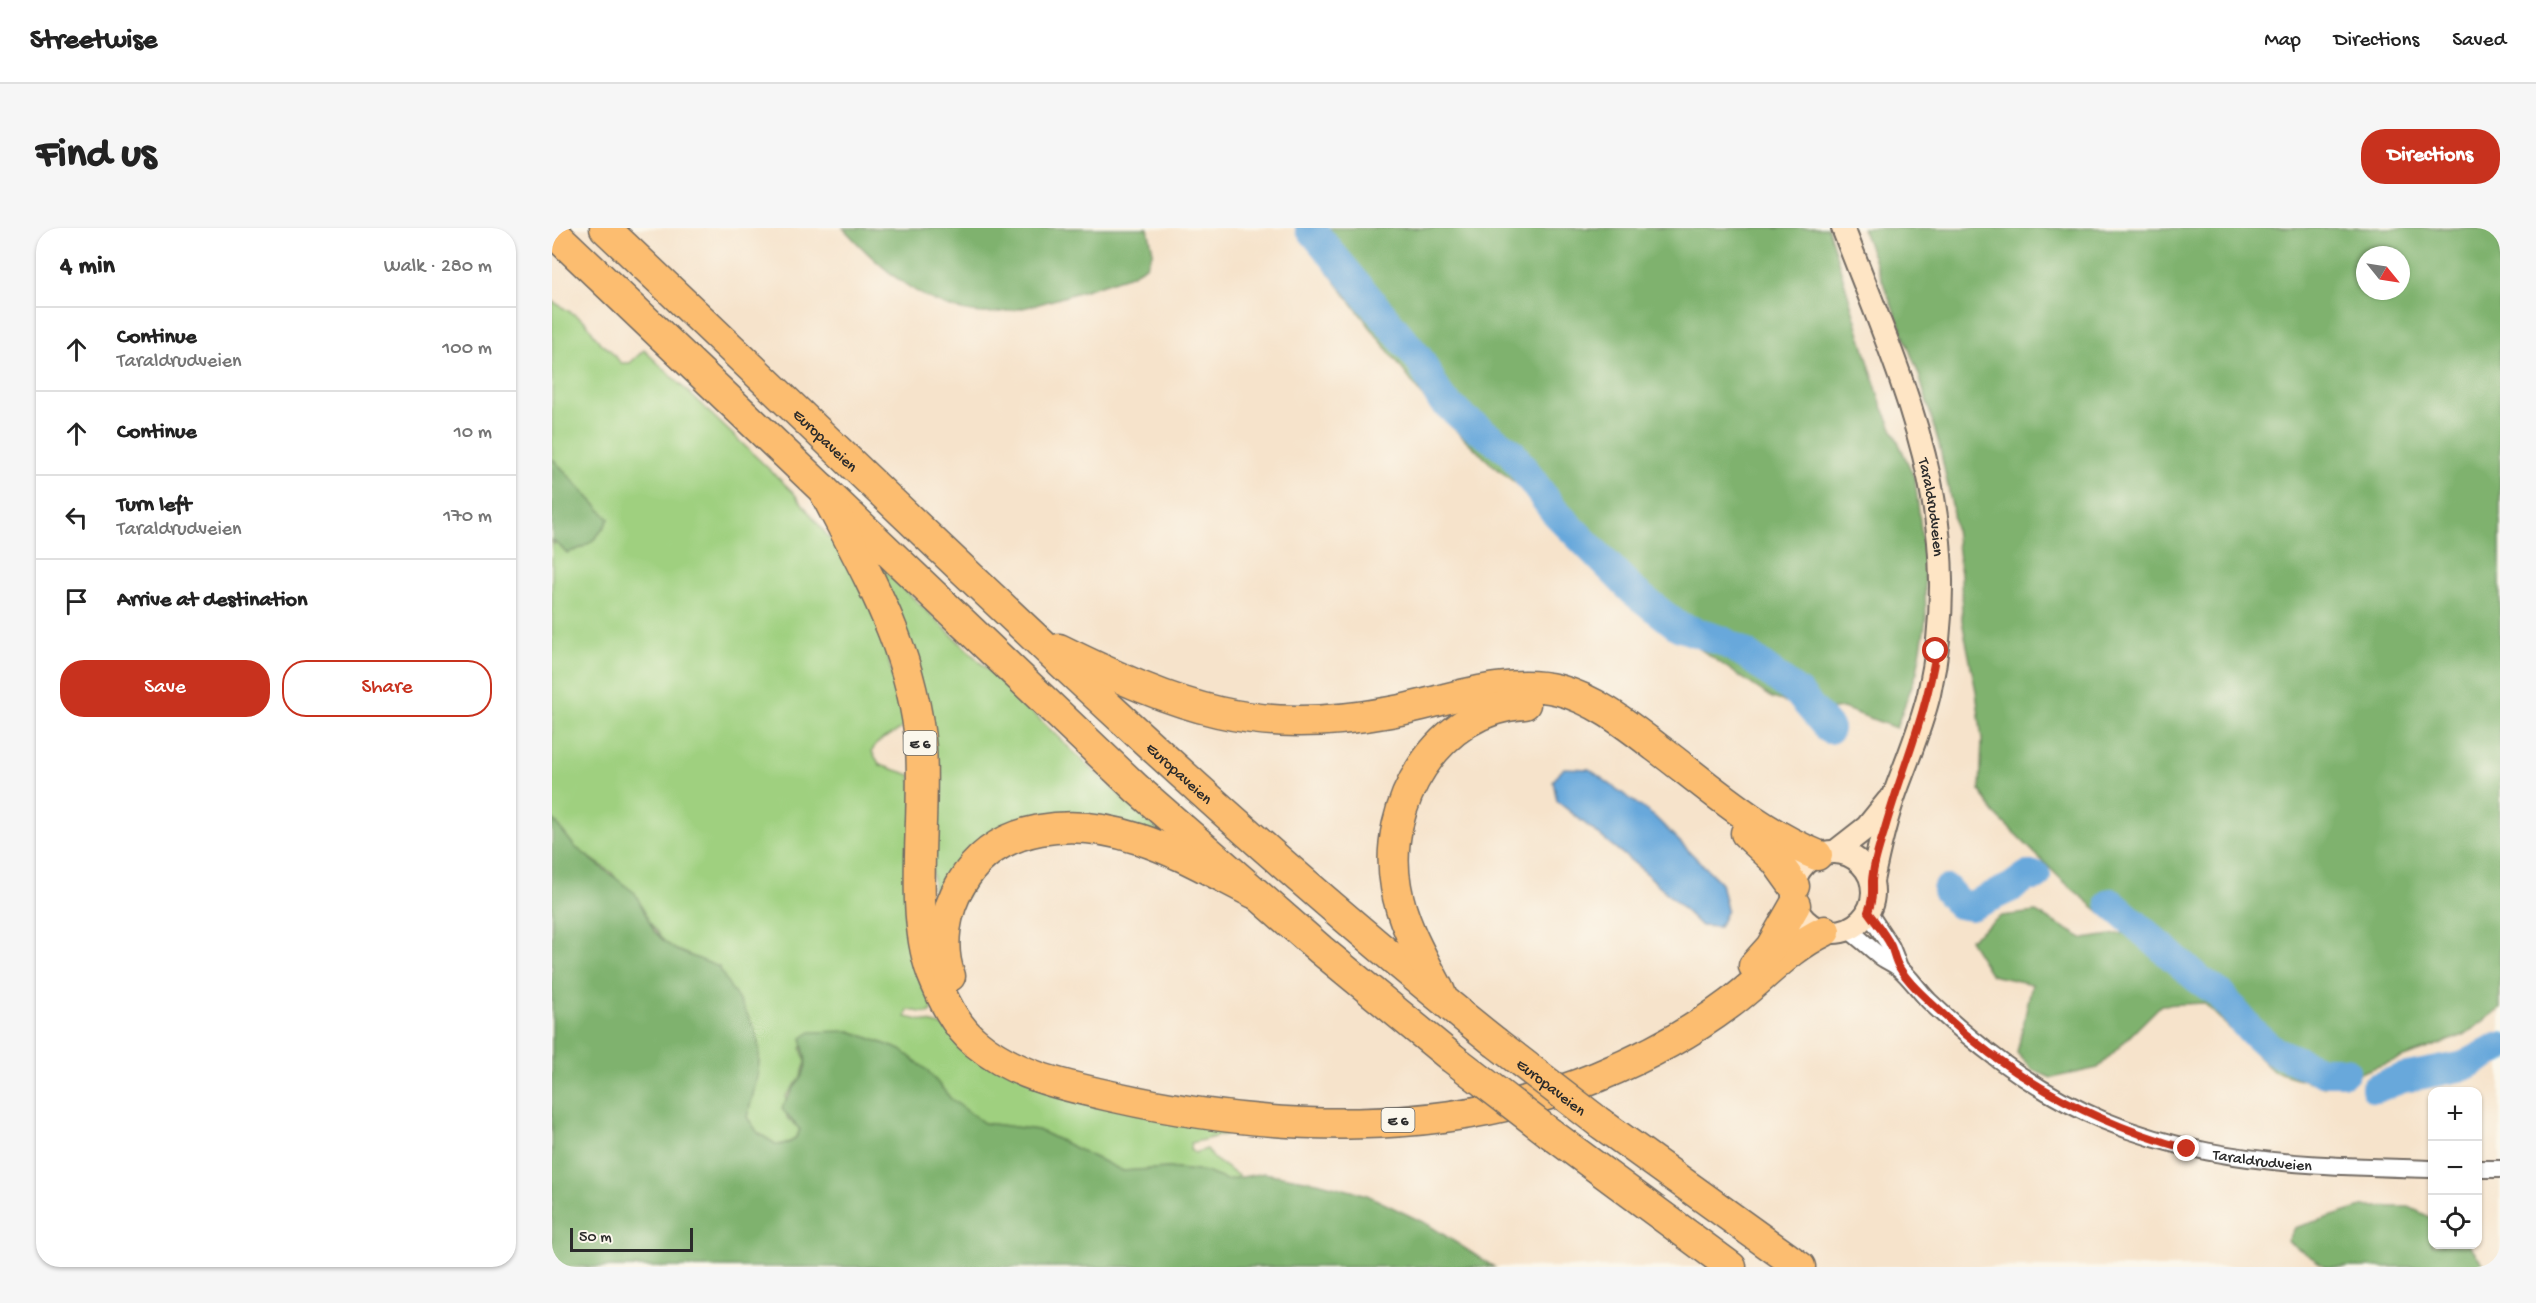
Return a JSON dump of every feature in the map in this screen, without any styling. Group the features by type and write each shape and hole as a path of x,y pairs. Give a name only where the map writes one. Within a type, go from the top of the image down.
{"highway":[{"name":"Europaveien","path":"605,228 1029,634 1281,865 1495,1042 1600,1123 1800,1267"},
{"name":"E 6","path":"552,231 1136,788 1254,893 1451,1058 1731,1267"},
{"name":"E 6","path":"822,489 879,595 903,656 912,690 922,772 922,924 932,972 951,1012 973,1041 1008,1064 1032,1076 1063,1086 1148,1105 1237,1118 1379,1122 1464,1114 1537,1099 1648,1055 1726,1007 1784,956 1836,930"},
{"path":"1029,634 1153,693 1203,710 1254,720 1348,719 1495,689 1537,687 1558,690 1578,696 1616,717 1772,834 1826,853"},
{"path":"1446,1002 1401,908 1392,861 1395,836 1409,789 1433,753 1461,726 1496,708 1536,703 1552,705 1571,711 1609,730 1763,847 1787,873 1794,896"},
{"name":"E 6","path":"1254,893 1161,847 1122,834 1069,827 1023,833 992,849 977,862 955,893 945,941 946,965 955,988 958,1009 982,1038 1017,1059 1068,1078 1131,1094 1174,1102 1271,1113 1322,1115 1415,1111 1547,1085 1651,1040 1723,995 1746,975 1771,947 1794,896"}],"main road":[{"name":"Taraldrudveien","path":"1843,228 1914,417 1933,489 1939,532 1941,598 1933,676 1919,730 1895,793 1872,881"},
{"name":"Taraldrudveien","path":"1826,853 1867,827 1895,793"},
{"path":"1826,853 1858,860 1872,881 1872,902 1868,912 1856,925 1836,930 1807,922 1794,896 1802,867 1826,853"}],"street":[{"name":"Taraldrudveien","path":"1868,912 1892,947 1899,967"},
{"name":"Taraldrudveien","path":"1836,930 1899,967 1953,1024 2005,1064 2074,1106 2140,1135 2187,1149 2241,1159 2428,1168"},
{"path":"2482,1169 2500,1169"}],"green space":[{"path":"843,228 1148,228 1153,252 1146,266 1131,275 1036,305 984,313 963,310 924,296 889,272"},
{"path":"1300,228 1828,228 1881,404 1915,479 1924,556 1926,619 1917,672 1896,728 1843,708 1817,711 1772,698 1663,624 1598,567 1533,497 1490,463 1430,406 1326,269"},
{"path":"1862,228 2500,228 2500,1009 2464,1035 2324,1086 2273,1071 2204,1003 2161,1005 2098,1068 2051,1078 2033,1070 2017,1053 2032,984 1991,975 1969,940 2001,916 2036,912 2084,939 2125,933 2063,881 1994,813 1980,790 1982,740 1976,691 1962,621 1961,575 1952,506 1939,444 1919,375"},
{"path":"552,301 585,321 600,343 610,350 621,363 630,363 644,350 793,492 848,562 876,611 905,725 878,743 872,752 880,765 911,775 932,1005 932,1011 928,1013 908,1010 906,1017 941,1025 955,1035 1231,1125 1226,1134 1191,1143 1190,1150 1195,1153 1207,1149 1214,1159 1240,1177 1226,1180 1206,1172 1168,1168 1123,1171 1038,1130 984,1123 951,1099 928,1071 901,1050 850,1031 801,1048 806,1062 800,1079 786,1096 787,1118 800,1129 794,1139 777,1145 758,1133 747,1117 758,1073 757,1040 751,1021 719,967 676,950 664,941 612,873 575,847 552,818 552,539 554,544 609,519 552,458"},
{"path":"552,458 609,519 592,541 567,553 552,539"},
{"path":"875,561 1084,762 1173,844 1005,833 936,945 929,811"},
{"path":"552,818 575,847 635,893 654,931 664,941 676,950 719,967 747,1013 757,1040 758,1073 747,1117 758,1133 777,1145 791,1142 800,1130 782,1109 805,1067 806,1059 802,1038 811,1032 850,1031 901,1050 928,1071 951,1099 984,1123 1038,1130 1123,1171 1168,1168 1206,1172 1226,1180 1264,1173 1317,1182 1367,1195 1427,1224 1494,1267 552,1267"},
{"path":"2362,1207 2409,1207 2428,1216 2428,1249 2472,1249 2486,1267 2326,1267 2287,1241 2294,1228"}],"water":[{"path":"1564,768 1589,769 1655,817 1721,883 1727,910 1719,927 1701,926 1645,872 1557,801 1553,781"}],"waterway":[{"path":"1310,228 1419,359 1441,399 1467,421 1511,452 1554,511 1634,592 1678,626 1722,641 1746,654 1799,694 1829,729"},
{"path":"1947,890 1959,904 1971,906 2012,887 2027,876 2036,876"},
{"path":"2111,903 2197,978 2220,994 2251,1031 2274,1051 2321,1071 2345,1071"},
{"path":"2376,1088 2403,1078 2464,1066 2500,1047"}],"route":[{"path":"1936,651 1933,676 1922,718 1895,793 1876,859 1872,881 1874,891 1868,912 1892,947 1899,967 1927,999 1953,1024 2005,1064 2053,1095 2096,1117 2140,1135 2187,1149"}]}
